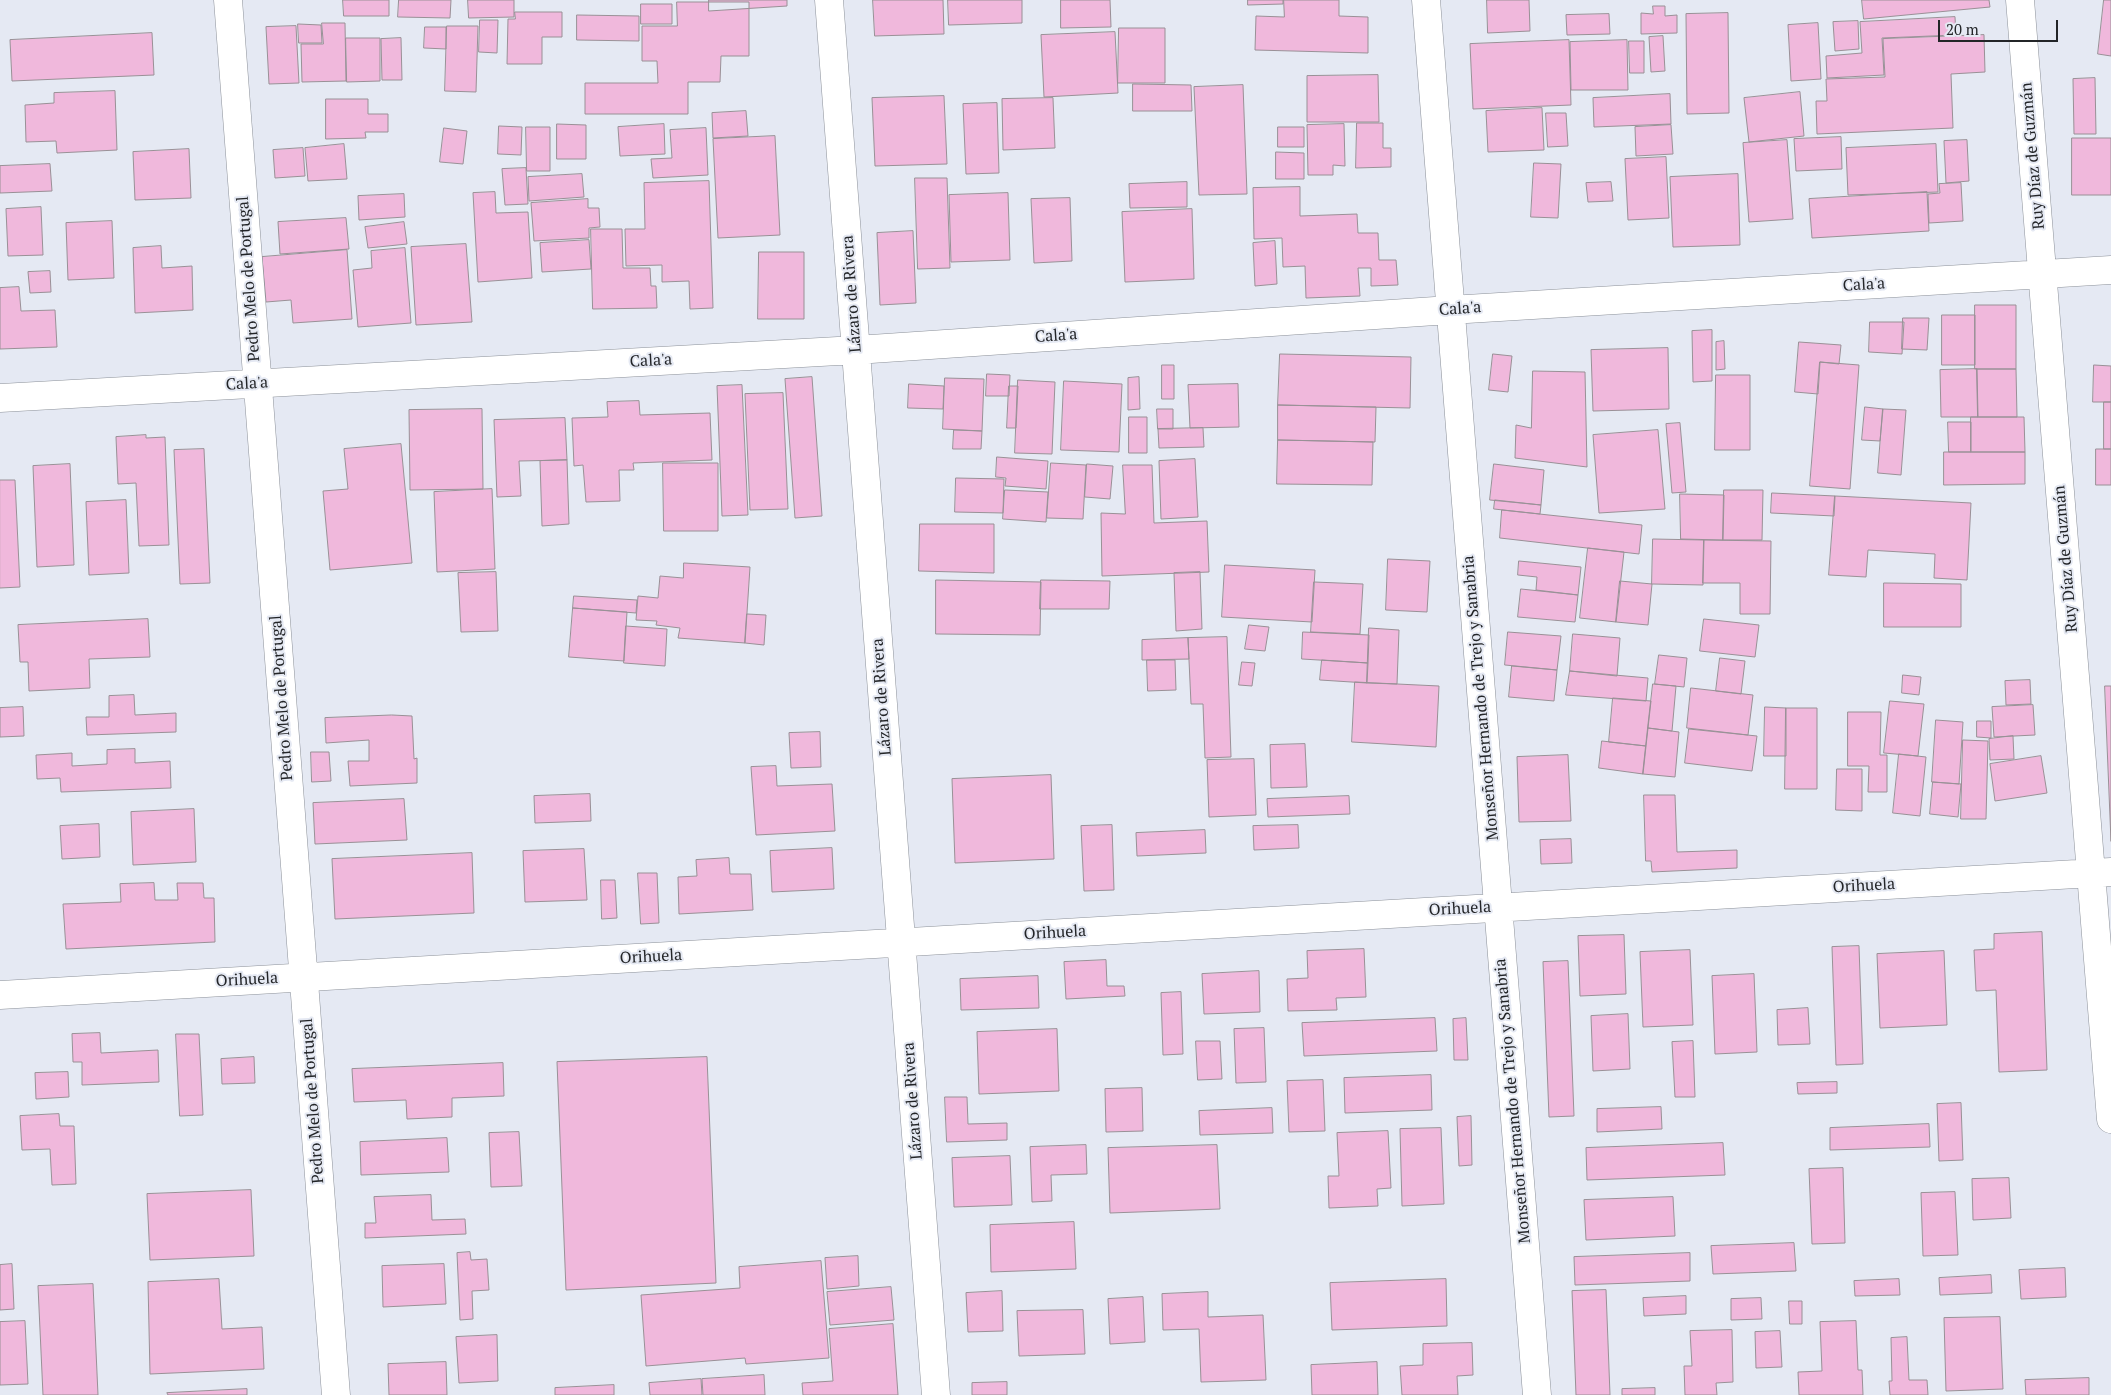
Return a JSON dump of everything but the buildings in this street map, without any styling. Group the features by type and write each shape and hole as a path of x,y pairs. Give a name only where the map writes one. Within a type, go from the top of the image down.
{"street":[{"name":"Pedro Melo de Portugal","path":"228,0 336,1395"},
{"name":"Lázaro de Rivera","path":"829,0 936,1395"},
{"name":"Monseñor Hernando de Trejo y Sanabria","path":"1426,0 1537,1395"},
{"name":"Ruy Díaz de Guzmán","path":"2020,0 2042,275 2101,872 2111,1119"},
{"name":"Cala'a","path":"0,398 856,350 1450,310 2111,270"},
{"name":"Orihuela","path":"0,995 2101,872"}]}
